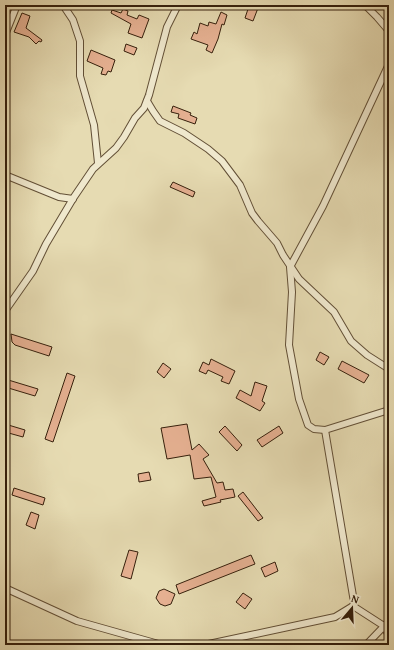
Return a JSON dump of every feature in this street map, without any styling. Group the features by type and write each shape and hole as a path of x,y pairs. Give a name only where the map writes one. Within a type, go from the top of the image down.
{"street":[{"path":"5,35 17,5"},
{"path":"63,5 76,26 80,41 80,76 94,125 98,163"},
{"path":"5,311 34,271 46,244 73,199 98,163 116,148 148,101 167,27 178,5"},
{"path":"365,5 389,31"},
{"path":"389,64 323,206 290,267 292,292 289,345 298,399 308,424 314,429 325,430 389,410"},
{"path":"148,101 152,111 160,121 184,133 208,149 222,161 240,185 252,213 277,243 290,267 308,289 334,312 351,341 367,355 389,369"},
{"path":"5,175 59,197 73,199"},
{"path":"325,430 354,602 353,606"},
{"path":"5,588 77,621 162,645"},
{"path":"353,606 384,626 389,636"},
{"path":"204,645 335,617 353,606"},
{"path":"366,645 389,621"}],"building":[{"path":"249,6 258,8 253,21 245,18"},
{"path":"123,9 128,11 127,15 137,19 139,15 149,19 142,38 128,33 131,24 111,13 112,10 121,13"},
{"path":"221,12 227,15 224,25 222,24 212,53 206,50 208,45 191,39 194,32 197,34 200,23 208,26 209,22 216,24"},
{"path":"22,13 30,16 26,28 42,40 41,42 39,41 36,44 29,37 14,32"},
{"path":"126,44 137,48 134,55 124,51"},
{"path":"91,50 115,60 111,72 108,71 106,75 101,74 103,68 87,61"},
{"path":"173,106 191,113 190,115 197,118 195,124 178,118 179,114 171,112"},
{"path":"173,182 195,192 193,197 170,187"},
{"path":"11,334 52,347 49,356 15,345 12,342"},
{"path":"320,352 329,357 324,365 316,360"},
{"path":"211,359 235,371 229,384 221,381 223,377 208,370 206,374 199,371 203,362 209,365"},
{"path":"342,361 369,375 364,383 338,369"},
{"path":"163,363 171,369 164,378 157,372"},
{"path":"67,373 75,376 53,442 45,439"},
{"path":"5,379 38,389 35,396 5,387"},
{"path":"255,382 267,386 262,401 265,403 260,411 236,398 240,390 251,396"},
{"path":"5,424 25,430 23,437 5,432"},
{"path":"187,424 192,450 199,444 209,455 203,459 217,483 223,482 225,490 233,489 235,497 220,500 221,502 204,506 202,501 216,497 211,477 194,479 190,455 167,459 161,428"},
{"path":"225,426 242,445 237,451 219,432"},
{"path":"279,426 283,433 262,447 257,440"},
{"path":"149,472 151,480 139,482 138,474"},
{"path":"14,488 45,498 43,505 12,495"},
{"path":"243,492 263,518 258,521 238,496"},
{"path":"31,512 39,515 35,529 26,525"},
{"path":"129,550 138,552 131,579 121,576"},
{"path":"251,555 255,564 179,594 176,585"},
{"path":"275,562 278,571 265,577 261,568"},
{"path":"164,589 175,594 171,604 165,606 160,604 156,598 159,591"},
{"path":"243,593 252,599 245,609 236,602"}]}
